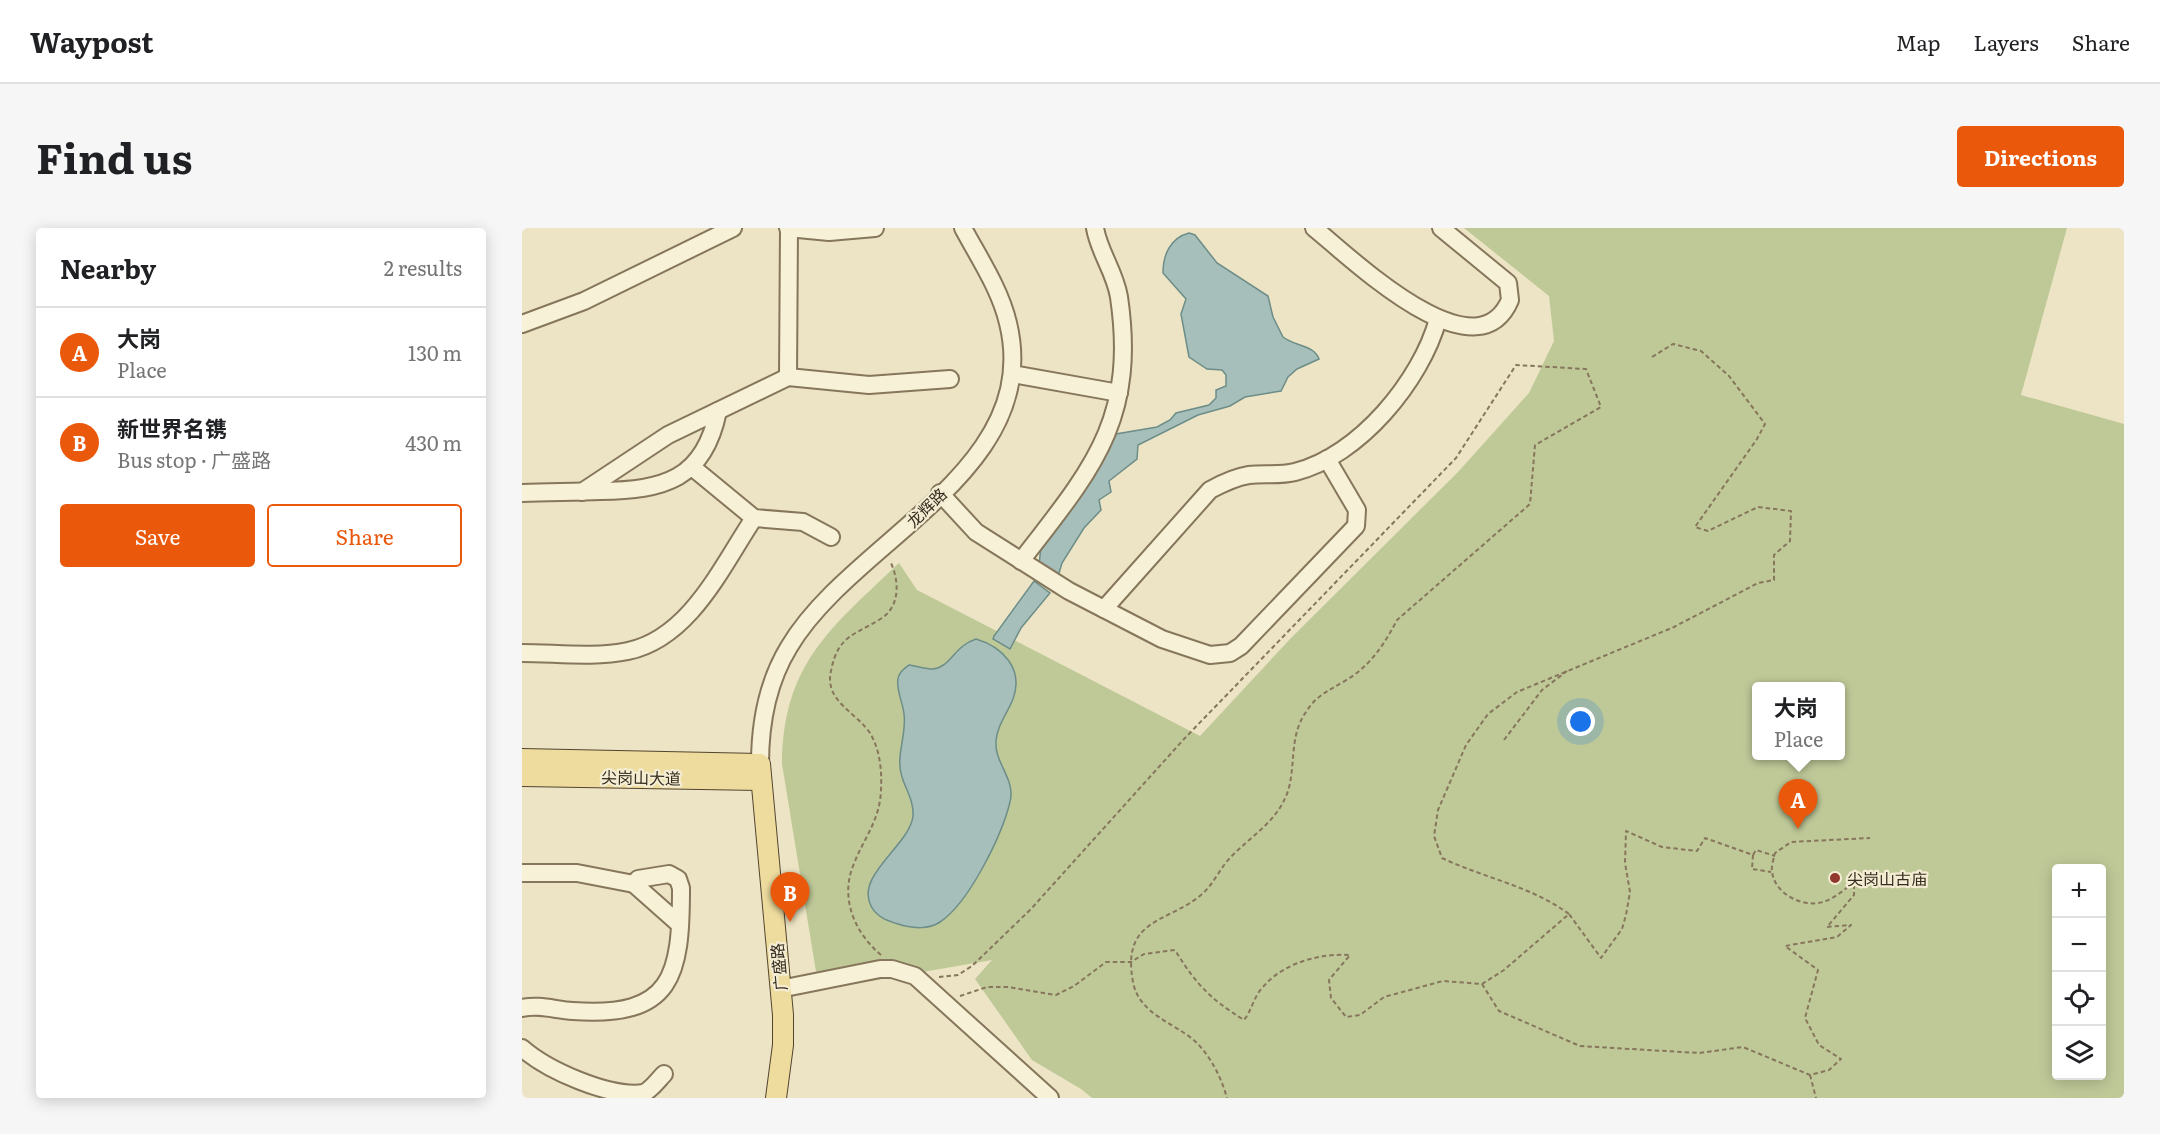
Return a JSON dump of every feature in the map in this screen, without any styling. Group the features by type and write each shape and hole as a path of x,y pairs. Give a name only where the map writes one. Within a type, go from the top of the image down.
{"main road":[{"name":"尖岗山大道","path":"522,759 760,772"},
{"name":"尖岗山大道","path":"522,776 760,772"},
{"name":"广盛路","path":"760,772 783,1045 776,1098"}],"street":[{"path":"522,324 584,301 733,228"},
{"path":"788,377 788,228 829,232 875,228"},
{"name":"龙辉路","path":"760,772 760,740 769,690 789,645 820,606 969,466 985,446 998,424 1012,374 1012,349 1003,307 963,228"},
{"path":"1021,561 1085,478 1097,458 1107,437 1119,393 1123,349 1119,295 1095,228"},
{"path":"1314,228 1416,308 1438,319 1464,326 1484,325 1501,316 1510,300 1508,283 1441,228"},
{"path":"1104,609 1210,490 1238,478 1292,472 1327,459 1359,436 1399,394 1424,357 1438,319"},
{"path":"1012,374 1119,393"},
{"path":"582,492 668,435 788,377 869,385 950,379"},
{"path":"522,493 658,487 682,476 700,458 713,436 718,411"},
{"path":"940,493 976,532 1104,609 1162,639 1210,655 1223,655 1236,650 1356,526 1357,510 1327,459"},
{"path":"692,467 754,518 803,522 831,537"},
{"path":"522,653 619,652 655,642 678,626 696,604 754,518"},
{"path":"522,873 577,873 634,884 678,923"},
{"path":"522,1008 543,1006 572,1011 605,1011 640,1005 656,997 666,985 673,969 681,903 678,879 669,874 654,874 638,879 634,884"},
{"path":"780,989 870,971 892,969 915,976 1050,1098"},
{"path":"522,1048 553,1074 573,1084 626,1097 644,1094 664,1074"}],"path":[{"path":"1652,357 1673,344 1701,351 1729,376 1765,424 1757,439 1695,527 1708,531 1758,507 1791,511 1790,541 1774,555 1774,580 1758,583 1674,627 1571,667 1517,692 1488,714 1466,745 1438,810 1434,836 1442,858 1473,872 1551,900 1569,914 1601,958 1622,929 1626,915 1630,892 1625,863 1626,831 1662,847 1697,851 1705,838 1753,855"},
{"path":"934,976 942,978 958,975 972,966 1031,909 1184,739 1456,458 1516,365 1586,369 1601,407 1535,444 1530,504 1397,620 1385,643 1369,663 1349,678 1326,690 1306,712 1294,739 1288,791 1277,812 1263,830 1243,844 1227,861 1202,894 1188,904 1152,921 1137,939 1131,962 1133,984 1144,1005 1162,1020 1185,1033 1205,1052 1219,1074 1227,1098"},
{"path":"879,551 890,562 897,576 897,592 892,606 882,618 849,637 840,647 830,675 831,689 838,701 869,731 879,751 881,792 878,811 872,830 853,865 848,885 849,905 856,924 868,944 885,958"},
{"path":"1504,740 1542,690 1571,667"},
{"path":"1482,984 1499,1011 1580,1046 1699,1053 1743,1047 1810,1075 1829,1070 1841,1059 1819,1045 1805,1018 1818,970 1785,946 1837,937 1851,925 1827,927 1854,895 1854,882 1838,896 1820,903 1790,898 1780,890 1772,872 1775,853 1791,842 1870,838"},
{"path":"1772,872 1752,869 1753,855 1756,850 1775,856"},
{"path":"946,1002 987,987 1032,989 1056,995 1074,986 1106,962 1131,962 1144,954 1174,950 1195,982 1214,1001 1244,1020 1261,988 1280,970 1332,954 1350,955 1329,980 1331,998 1346,1017 1360,1015 1384,997 1443,981 1482,984 1504,970 1569,914"},
{"path":"1810,1075 1816,1098"}],"green space":[{"path":"1464,228 2067,228 2021,395 2124,424 2124,1098 1092,1098 1032,1060 975,979 992,960 819,990 782,764 785,729 791,699 815,650 852,608 899,563 917,590 1200,736 1291,638 1458,472 1529,393 1554,341 1549,296"}],"water":[{"path":"1189,233 1195,235 1217,263 1268,296 1273,317 1283,337 1313,351 1319,359 1297,369 1288,377 1281,391 1245,397 1230,406 1198,415 1138,445 1137,459 1109,481 1111,492 1099,500 1101,510 1084,528 1062,563 1057,580 1039,566 1041,545 1095,472 1116,434 1157,427 1170,420 1176,413 1209,405 1216,398 1216,390 1226,386 1226,375 1222,370 1207,369 1189,357 1181,314 1186,299 1163,273 1164,260 1172,243 1182,235"},
{"path":"1034,581 1050,593 1021,628 1010,649 993,639 994,636"},
{"path":"976,639 1002,654 1009,661 1016,678 1013,699 1000,725 996,741 998,757 1010,786 1010,802 1000,832 983,867 951,913 931,926 901,925 877,913 871,906 868,894 870,883 876,872 903,838 910,827 913,816 911,800 900,769 904,722 898,688 899,677 909,665 930,669 939,667 963,646"}],"place":[{"name":"大岗","path":"1798,829"},
{"name":"尖岗山古庙","path":"1835,878"},
{"name":"新世界名镌","path":"790,922"}]}
